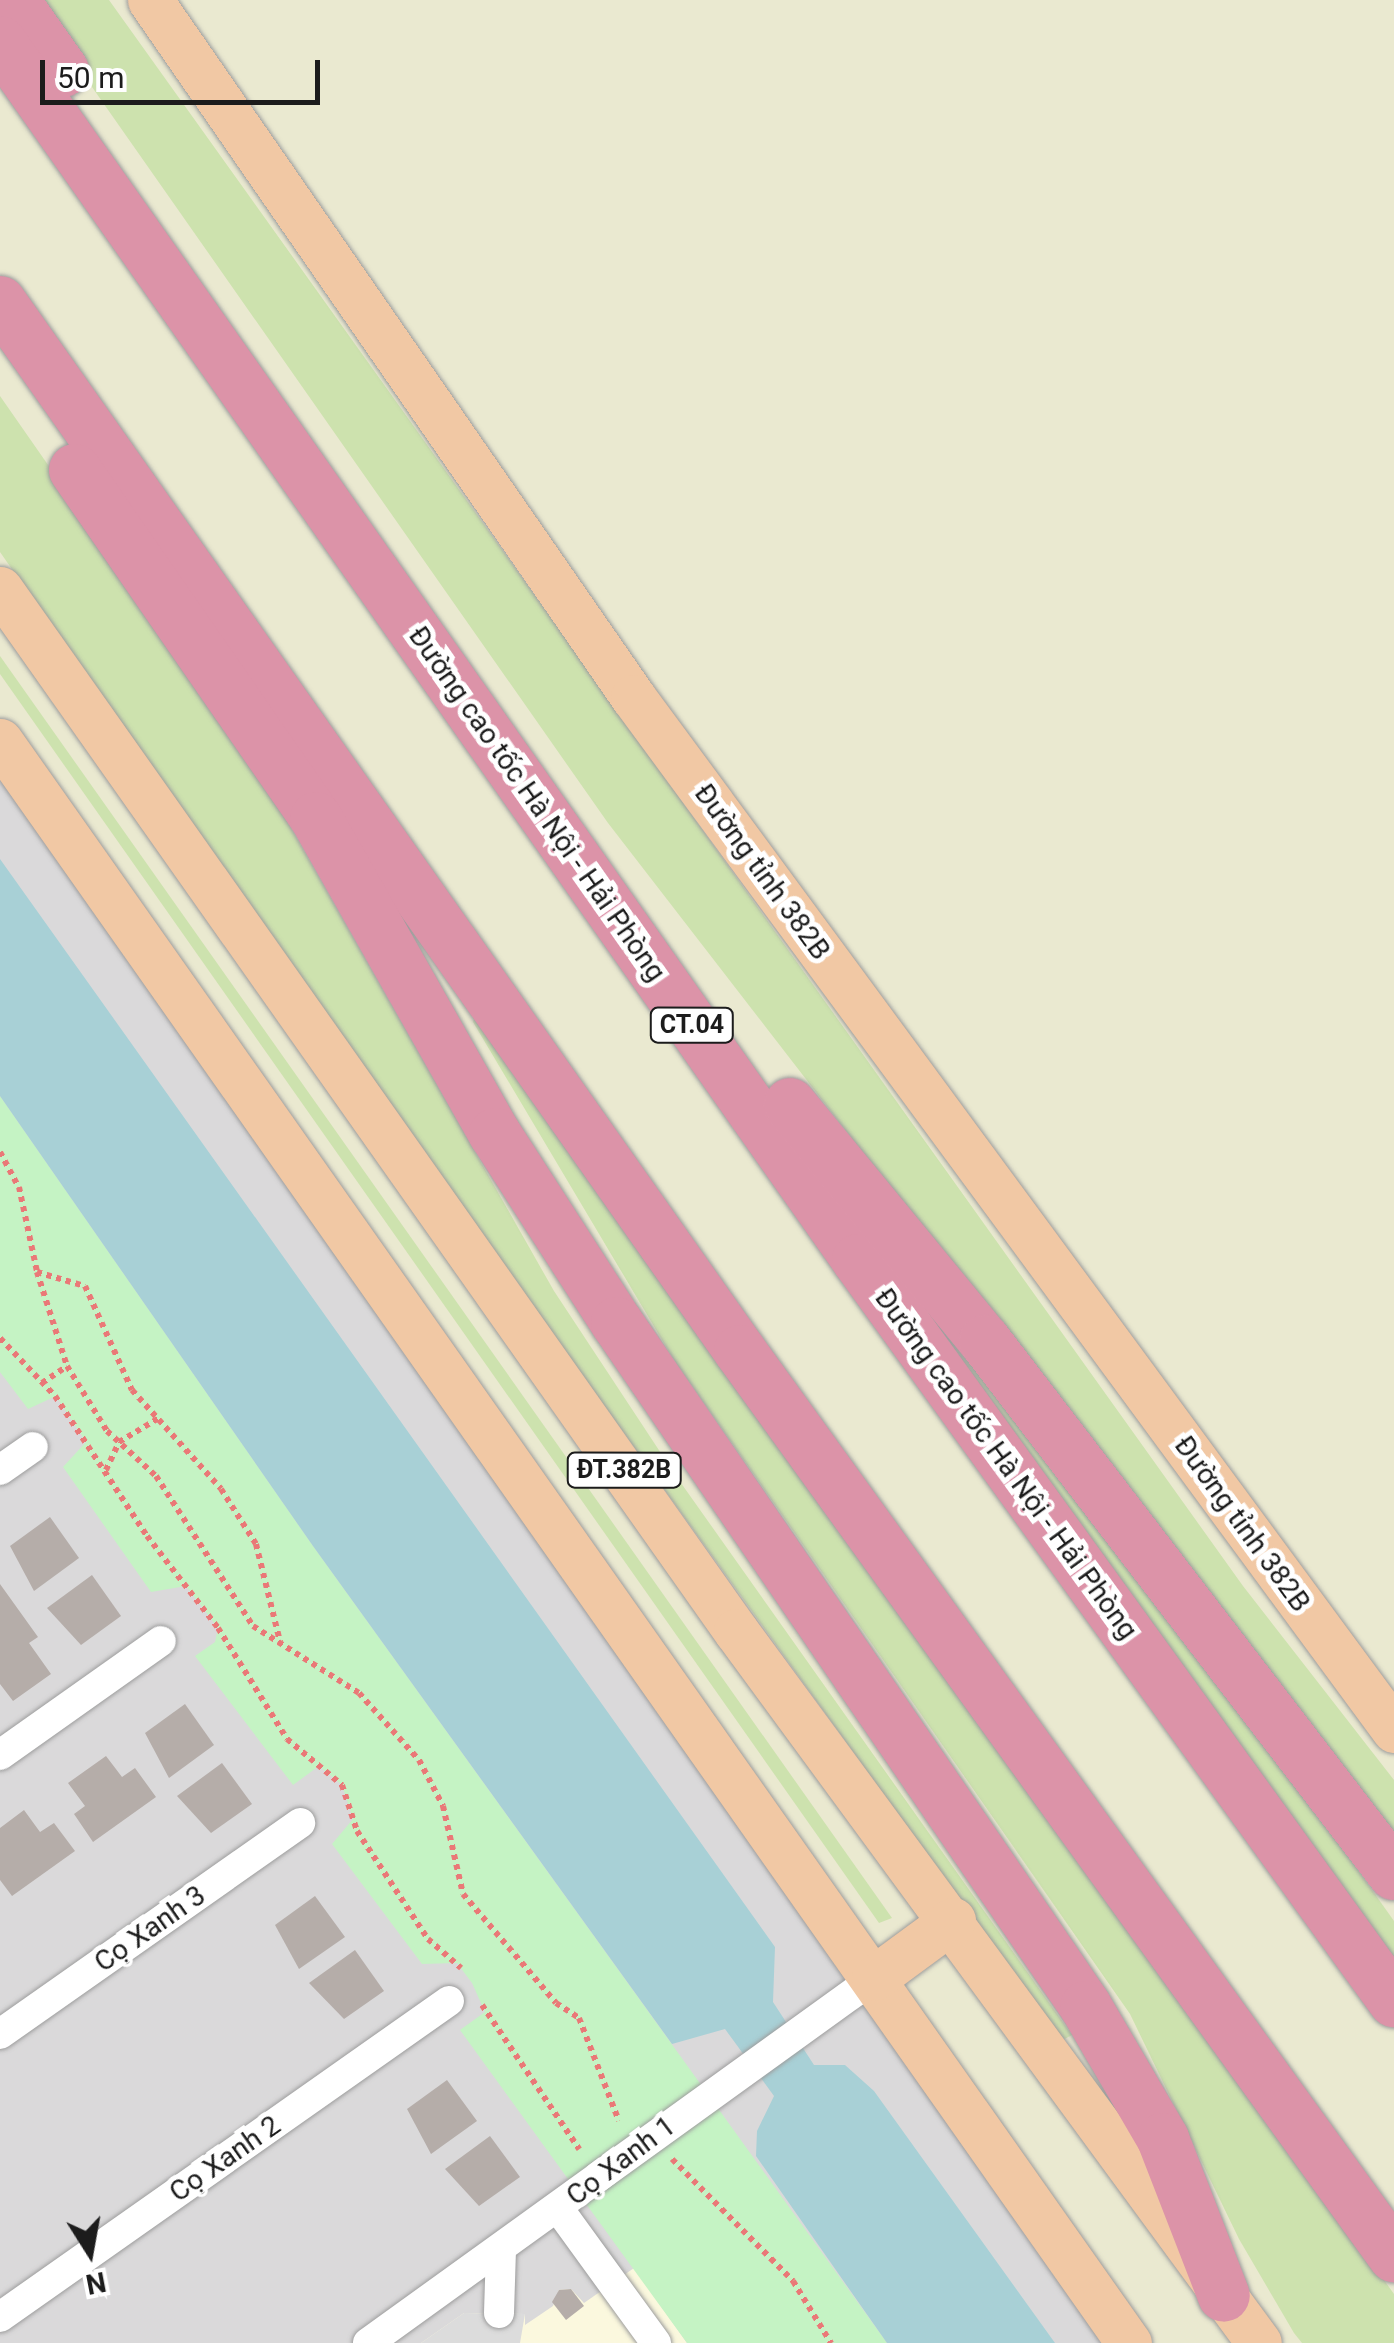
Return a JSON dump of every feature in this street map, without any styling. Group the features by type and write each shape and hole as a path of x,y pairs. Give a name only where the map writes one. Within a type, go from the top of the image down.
{"highway":[{"path":"13,0 704,989 1394,1874"},
{"name":"Đường cao tốc Hà Nội - Hải Phòng","path":"0,42 858,1260 1394,2001"},
{"path":"0,302 740,1351 1394,2256"},
{"path":"0,362 316,818 495,1134 617,1323 1086,2007 1164,2139 1224,2296"}],"main road":[{"name":"Đường tỉnh 382B","path":"150,0 632,698 1394,1730"},
{"name":"ĐT.382B","path":"0,589 736,1631 953,1920 1258,2343"},
{"name":"ĐT.382B","path":"0,741 1129,2343"},
{"path":"874,1978 953,1920"}],"street":[{"path":"0,1470 33,1447"},
{"path":"0,1755 161,1642"},
{"name":"Cọ Xanh 3","path":"0,2034 300,1824"},
{"name":"Cọ Xanh 1","path":"368,2343 874,1978"},
{"name":"Cọ Xanh 2","path":"0,2317 464,1999"},
{"path":"558,2208 656,2343"},
{"path":"498,2313 501,2249"}],"path":[{"path":"0,1152 20,1187 36,1272 67,1366 119,1442 156,1476 193,1526 223,1587 253,1626 359,1693 419,1760 443,1806 463,1894 556,2002 579,2018 619,2121"},
{"path":"36,1272 85,1286 132,1390 221,1489 256,1544 280,1643"},
{"path":"0,1338 42,1382 218,1628 287,1740 342,1785 357,1830 428,1939 465,1973"},
{"path":"42,1382 67,1366"},
{"path":"105,1471 119,1442 159,1418"},
{"path":"464,1999 579,2149"},
{"path":"670,2156 793,2281 830,2343"}],"shaded area":[{"path":"0,739 1136,2343 0,2343"},
{"path":"634,2268 687,2343 421,2343 464,2313 525,2314 525,2325 553,2306 559,2290 571,2289 584,2303"},
{"path":"464,2313 525,2314 520,2343 421,2343"}],"green space":[{"path":"0,0 1394,0 1394,2343 1136,2343 0,739"},
{"path":"31,0 109,0 1243,1586 1394,1780 1394,1840 608,823"},
{"path":"0,396 246,749 554,1291 676,1476 1072,2035 1061,2041 319,1009 0,552"},
{"path":"0,656 892,1918 879,1923 0,674"},
{"path":"476,1012 1394,2294 1394,2343 1302,2343 1294,2333 1239,2239 1130,2014 674,1360 473,1022"},
{"path":"0,1096 313,1546 887,2343 687,2343 460,2030 485,2012 472,1983 457,1963 422,1964 332,1844 353,1819 342,1785 319,1766 293,1785 195,1656 215,1642 218,1628 186,1586 151,1592 63,1467 86,1442 56,1396 28,1409 0,1372"},
{"path":"940,1334 952,1340 1201,1649 1394,1921 1394,2004"}],"water":[{"path":"0,859 775,1947 773,2002 814,2065 845,2065 874,2091 1055,2343 887,2343 756,2156 757,2131 774,2096 725,2029 672,2044 313,1546 0,1096"}],"building":[{"path":"50,1517 79,1558 34,1591 10,1546"},
{"path":"92,1575 121,1616 81,1645 47,1608"},
{"path":"0,1584 38,1637 29,1643 51,1674 13,1701 0,1684"},
{"path":"185,1704 214,1745 169,1778 145,1733"},
{"path":"106,1756 122,1777 135,1768 156,1797 93,1842 74,1814 85,1806 68,1783"},
{"path":"222,1763 252,1804 211,1833 177,1796"},
{"path":"24,1810 40,1832 54,1823 75,1851 12,1896 0,1880 0,1828"},
{"path":"315,1896 345,1937 299,1969 275,1925"},
{"path":"355,1950 384,1991 344,2019 309,1983"},
{"path":"447,2080 477,2121 431,2154 407,2109"},
{"path":"490,2136 520,2177 479,2206 445,2169"},
{"path":"571,2289 584,2306 566,2320 552,2302 559,2290"}]}
